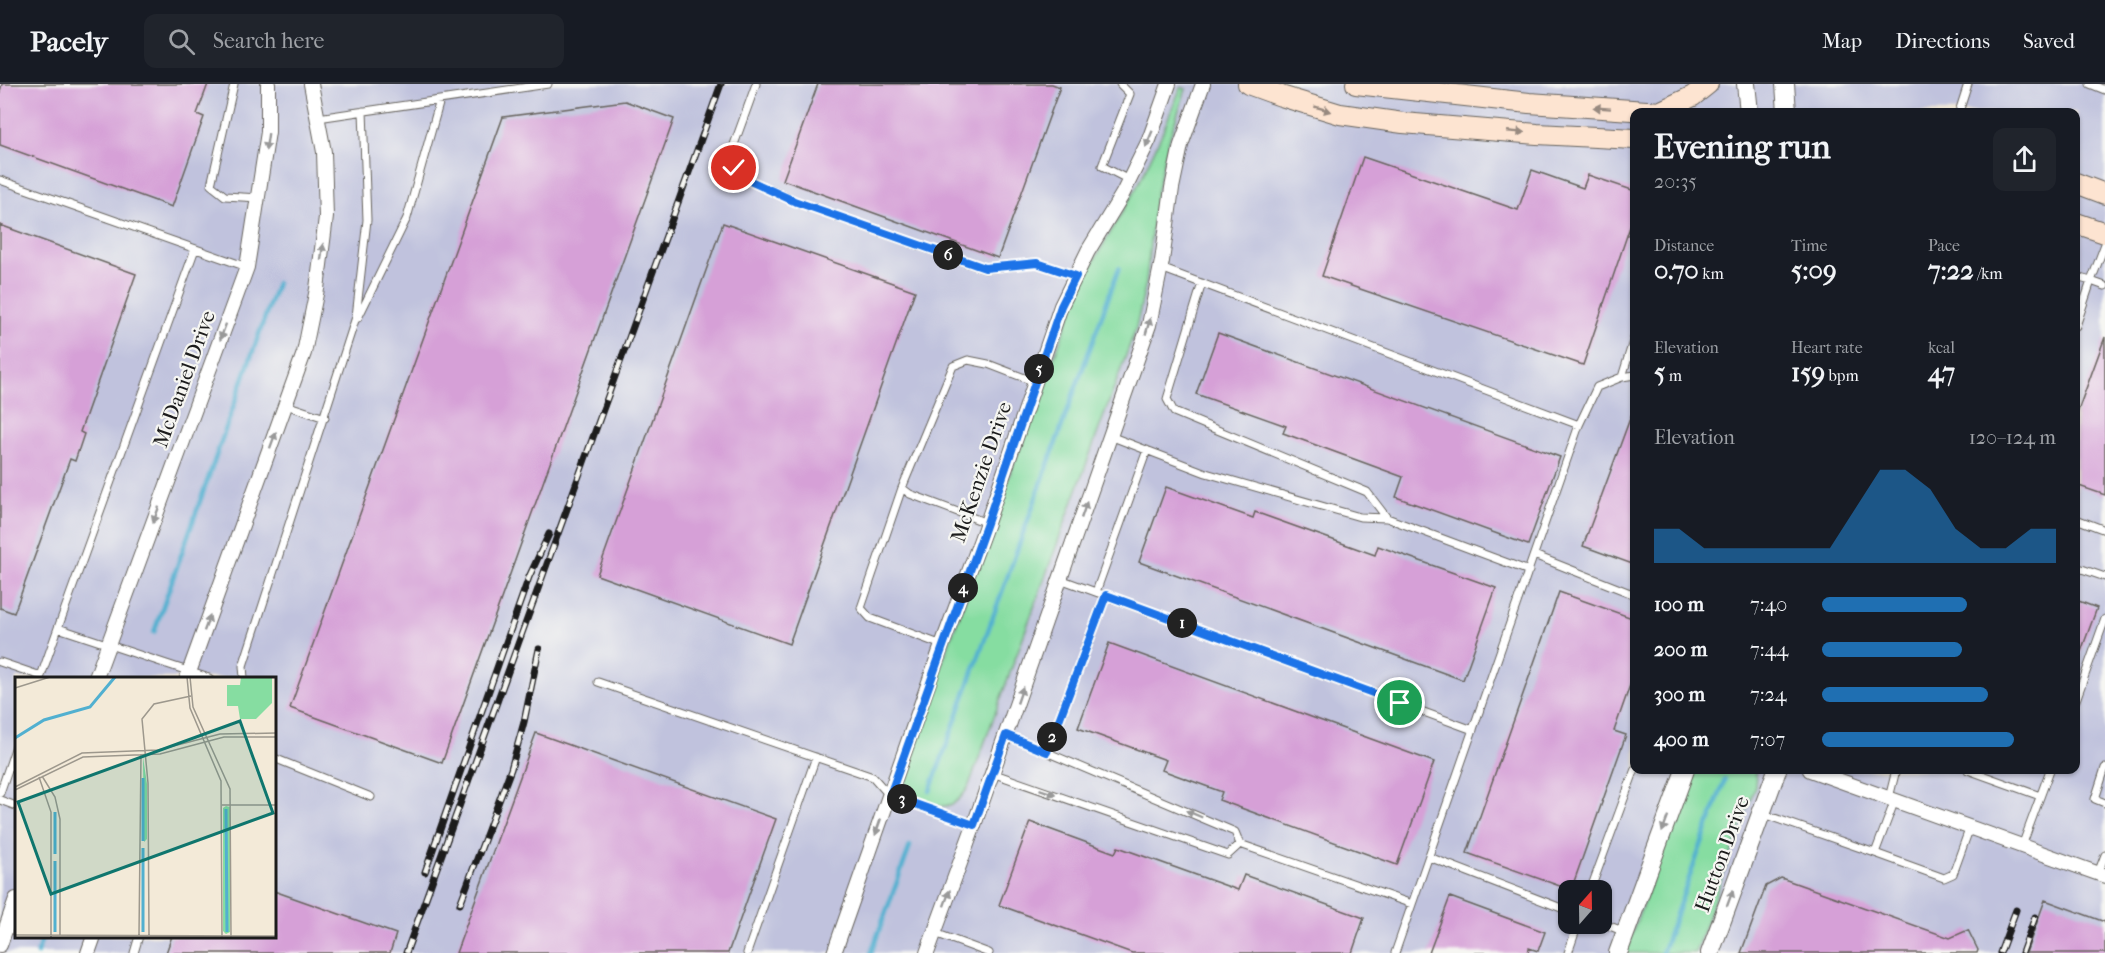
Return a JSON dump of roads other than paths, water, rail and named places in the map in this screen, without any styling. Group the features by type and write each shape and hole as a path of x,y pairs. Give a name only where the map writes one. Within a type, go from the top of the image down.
{"main road":[{"path":"1248,84 1340,114 1403,123 1630,139"},
{"path":"1356,84 1445,89 1529,103 1630,110"},
{"path":"1668,108 1693,96 1708,84"},
{"path":"2080,185 2105,194"},
{"path":"2080,224 2105,233"}],"street":[{"name":"McDaniel Drive","path":"96,677 247,267 268,132 268,84"},
{"path":"188,675 304,353 313,311 326,217 324,153 311,84"},
{"name":"McKenzie Drive","path":"834,953 987,523 1061,306 1149,140 1169,84"},
{"path":"927,953 993,773 1149,325 1181,146 1203,84"},
{"path":"1746,84 1749,108"},
{"path":"1785,84 1788,108"},
{"path":"1618,953 1684,774"},
{"name":"Hutton Drive","path":"1710,953 1776,774"},
{"path":"1821,774 2102,875"},
{"path":"0,945 15,902"},
{"path":"88,953 93,938"}],"lane":[{"path":"234,84 211,185 225,196 259,198"},
{"path":"318,118 548,84"},
{"path":"756,84 730,153 734,168 748,180 794,201 985,268 1037,263 1076,276"},
{"path":"1120,84 1130,94 1102,166 1129,180"},
{"path":"1960,108 1968,84"},
{"path":"2090,84 2105,90"},
{"path":"352,328 407,218 440,100"},
{"path":"244,677 243,666 356,317 367,220 363,111"},
{"path":"0,180 247,267"},
{"path":"2080,314 2105,244"},
{"path":"0,662 41,677 195,249"},
{"path":"1161,268 1580,425"},
{"path":"2080,278 2105,286"},
{"path":"1202,283 1167,399 1174,412 1367,492 1387,518"},
{"path":"1622,377 1630,351"},
{"path":"942,645 870,618 861,608 902,488 953,366 968,360 988,364 1035,382"},
{"path":"1395,953 1580,425 1597,387 1630,376"},
{"path":"286,405 325,418"},
{"path":"1110,436 1206,473 1360,517 1387,518 1529,571"},
{"path":"1096,592 1147,450"},
{"path":"902,488 910,494 987,523"},
{"path":"2080,521 2105,530"},
{"path":"1534,555 1630,593"},
{"path":"2080,568 2105,577"},
{"path":"1060,579 1473,730"},
{"path":"1047,752 1106,595"},
{"path":"2080,689 2105,619"},
{"path":"58,628 109,644 188,675"},
{"path":"598,682 873,777 890,795 974,825"},
{"path":"1006,735 1235,832 1240,844 1412,904"},
{"path":"0,793 15,749"},
{"path":"747,953 816,757"},
{"path":"276,759 371,797"},
{"path":"2105,768 2095,799 2105,803"},
{"path":"993,773 1228,855 1240,844"},
{"path":"1594,880 1633,774"},
{"path":"1875,853 1892,799 1895,774"},
{"path":"1980,774 2040,795"},
{"path":"2022,846 2048,774"},
{"path":"0,800 15,806"},
{"path":"1761,813 1944,878 1953,874 1970,827"},
{"path":"2102,875 2105,855"},
{"path":"1429,857 1558,907"},
{"path":"1612,927 1625,932"},
{"path":"935,933 989,953"},
{"path":"1568,953 1575,934"},
{"path":"134,953 139,938"}],"waterway":[{"path":"930,791 1119,268"},
{"path":"154,632 277,283"},
{"path":"1662,953 1725,779"},
{"path":"871,953 910,846"},
{"path":"37,953 42,938"}],"railway":[{"path":"406,953 721,84"},
{"path":"425,872 529,577 549,534"},
{"path":"460,904 511,769 524,722 539,649"},
{"path":"2000,953 2016,910"},
{"path":"2022,953 2035,917"}]}
